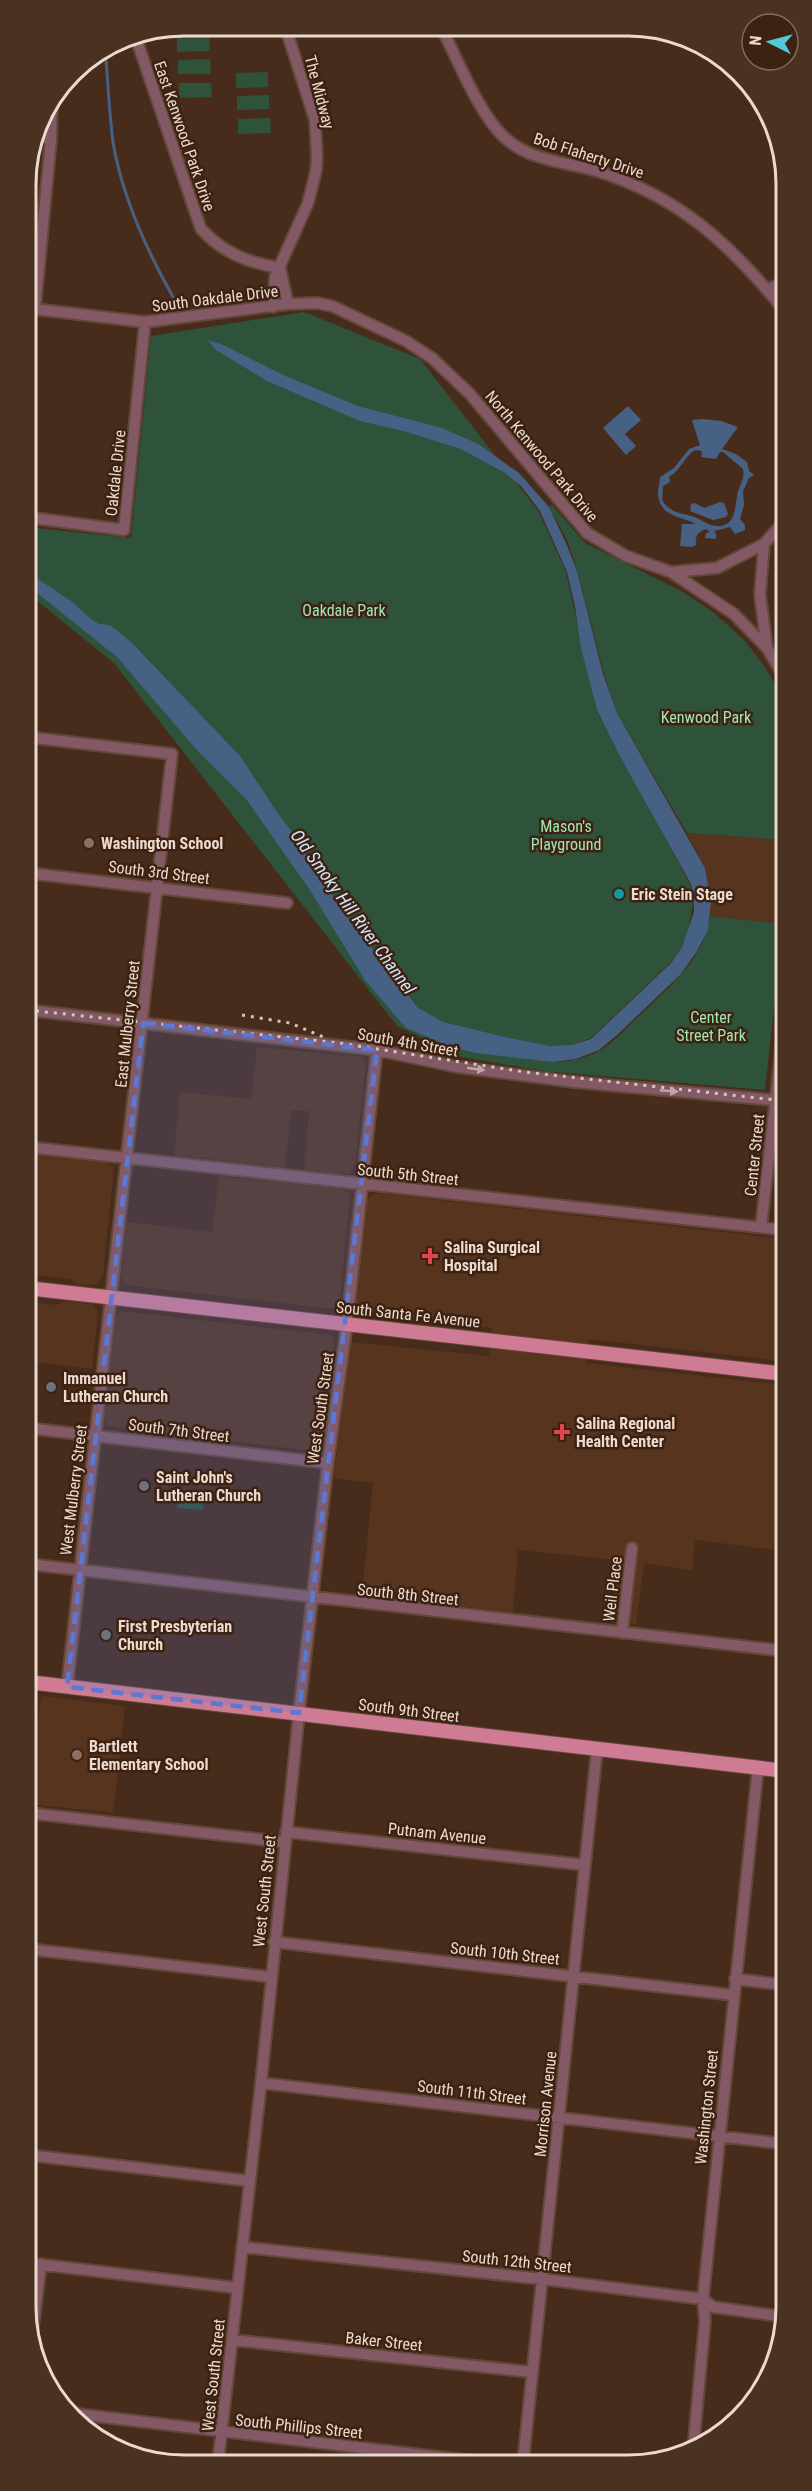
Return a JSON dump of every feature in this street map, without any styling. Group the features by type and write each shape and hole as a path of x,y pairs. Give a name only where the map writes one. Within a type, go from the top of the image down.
{"main road":[{"name":"South Santa Fe Avenue","path":"36,1289 776,1373"},
{"name":"South 9th Street","path":"36,1683 776,1770"}],"street":[{"name":"The Midway","path":"273,307 274,277 308,203 317,158 315,120 288,36"},
{"name":"Bob Flaherty Drive","path":"446,36 485,112 503,137 517,147 539,157 597,171 658,195 712,233 741,259 776,301"},
{"name":"East Kenwood Park Drive","path":"138,44 201,230 228,252 250,262 280,268"},
{"path":"36,260 52,118"},
{"path":"44,138 51,139"},
{"path":"280,268 288,304"},
{"path":"767,290 776,286"},
{"name":"North Kenwood Park Drive","path":"288,304 317,303 332,306 406,341 432,358 470,394 587,533 626,556 671,572 734,614 767,648"},
{"name":"South Oakdale Drive","path":"36,309 146,322 288,304"},
{"name":"Oakdale Drive","path":"36,518 124,530 146,322"},
{"path":"671,572 717,568 764,544 776,530"},
{"path":"764,544 760,595 767,648 776,663"},
{"name":"East Mulberry Street","path":"36,738 172,754 112,1298"},
{"name":"South 3rd Street","path":"36,874 287,903"},
{"name":"South 4th Street","path":"36,1011 377,1050 458,1067 574,1082 776,1100"},
{"name":"West South Street","path":"219,2455 261,2083 285,1837 328,1463 347,1324 377,1050"},
{"name":"Center Street","path":"761,1227 776,1127"},
{"name":"South 5th Street","path":"36,1148 776,1229"},
{"name":"West Mulberry Street","path":"67,1687 94,1436 112,1298"},
{"name":"South 7th Street","path":"36,1429 328,1463"},
{"name":"Weil Place","path":"622,1633 632,1548"},
{"name":"South 8th Street","path":"36,1565 776,1650"},
{"name":"Morrison Avenue","path":"524,2455 597,1749"},
{"name":"Washington Street","path":"694,2439 705,2321 703,2299 718,2136 758,1767"},
{"path":"36,1814 285,1837"},
{"name":"Putnam Avenue","path":"285,1837 585,1865"},
{"name":"South 10th Street","path":"274,1942 733,1995"},
{"path":"36,1950 271,1977"},
{"path":"735,1979 776,1984"},
{"name":"South 11th Street","path":"261,2083 776,2143"},
{"path":"36,2156 250,2181"},
{"name":"South 12th Street","path":"242,2247 542,2279 703,2299 714,2307 776,2315"},
{"path":"36,2264 238,2288"},
{"path":"36,2308 41,2264"},
{"name":"Baker Street","path":"232,2340 532,2372"},
{"name":"South Phillips Street","path":"84,2416 421,2455"}],"highlighted area":[{"path":"143,1023 377,1050 299,1713 67,1687"}],"shaded area":[{"path":"687,833 776,839 776,923 710,916 711,902 705,868"},
{"path":"257,1047 363,1057 366,1064 355,1164 349,1173 304,1170 309,1111 291,1110 285,1168 174,1155 180,1092 251,1099"},
{"path":"36,1155 107,1162 114,1167 103,1275 97,1284 77,1284 71,1279 36,1275"},
{"path":"219,1176 340,1188 350,1194 340,1297 334,1309 124,1285 121,1277 127,1222 212,1232"},
{"name":"Salina Regional Health Center","path":"377,1193 776,1238 776,1360 588,1339 586,1363 776,1384 776,1550 695,1540 692,1570 644,1563 636,1624 610,1622 617,1560 518,1550 513,1612 362,1595 373,1483 334,1478 351,1342 489,1356 492,1328 362,1312 355,1309 353,1305 365,1203"},
{"path":"65,1301 90,1304 98,1312 92,1369 36,1362 36,1303 57,1305"},
{"path":"120,1311 331,1335 334,1343 323,1444 320,1449 313,1451 106,1426 104,1416 116,1318"},
{"name":"Bartlett Elementary School","path":"41,1696 125,1706 113,1813 36,1805 36,1741"}],"green space":[{"path":"209,36 210,51 177,52 177,37"},
{"path":"210,59 211,74 178,74 178,60"},
{"path":"268,72 268,87 236,88 236,73"},
{"path":"179,83 211,83 212,97 179,98"},
{"path":"269,95 269,109 237,110 237,96"},
{"path":"270,118 271,133 238,134 238,119"},
{"name":"Oakdale Park","path":"304,312 420,359 539,512 566,572 597,711 690,884 694,898 688,931 682,947 670,963 591,1038 572,1045 553,1062 575,1060 592,1054 603,1049 619,1036 684,972 701,946 710,916 776,923 776,989 765,1090 544,1071 462,1057 397,1026 114,663 36,600 36,528 131,538 151,336"},
{"name":"Kenwood Park","path":"552,505 585,543 683,592 713,612 745,641 765,667 776,686 776,839 687,833 617,713 568,542 549,507"},
{"path":"178,1493 204,1495 203,1510 177,1508"}],"water":[{"path":"207,340 221,344 283,375 358,406 442,428 478,444 519,473 549,507 577,571 603,674 617,713 705,868 711,902 708,930 681,974 599,1050 576,1059 553,1062 476,1053 451,1047 406,1028 365,980 310,890 246,799 196,749 117,657 36,592 36,578 71,601 91,619 99,624 110,625 131,642 240,756 279,815 315,861 339,906 418,1008 443,1022 509,1038 550,1046 572,1045 591,1039 671,963 682,947 694,912 691,884 597,710 581,648 567,572 540,511 521,486 505,473 461,449 407,432 360,421 267,381 216,350"},
{"path":"628,406 641,420 625,434 636,446 626,455 603,428"},
{"path":"692,420 721,421 738,427 722,449 736,454 747,462 749,471 754,475 749,478 743,491 744,505 740,519 745,525 745,530 735,534 730,527 714,531 716,539 705,538 706,533 710,532 706,529 699,533 696,537 696,545 692,547 680,546 682,524 696,524 666,511 659,500 658,492 660,477 674,468 689,449 700,445","holes":["695,450 702,451 701,457 716,459 720,452 723,452 743,469 734,513 729,522 724,525 711,525 676,512 662,500 663,486 670,482 669,477 691,453"]},
{"path":"720,502 724,503 728,514 726,517 713,520 690,511 691,504 695,503 704,508"}],"waterway":[{"name":"Old Smoky Hill River Channel","path":"106,59 113,142 122,183 136,222 173,297"}],"railway":[{"path":"36,1011 339,1043 525,1072 776,1100"},
{"path":"242,1015 290,1023 328,1039"}],"place":[{"name":"Washington School","path":"89,843"},
{"name":"Eric Stein Stage","path":"619,894"},
{"name":"Salina Surgical Hospital","path":"430,1256"},
{"name":"Immanuel Lutheran Church","path":"51,1387"},
{"name":"Salina Regional Health Center","path":"562,1432"},
{"name":"Saint John's Lutheran Church","path":"144,1486"},
{"name":"First Presbyterian Church","path":"106,1635"},
{"name":"Bartlett Elementary School","path":"77,1755"}],"park label":[{"name":"Mason's Playground","path":"566,835"},
{"name":"Center Street Park","path":"711,1026"}]}
